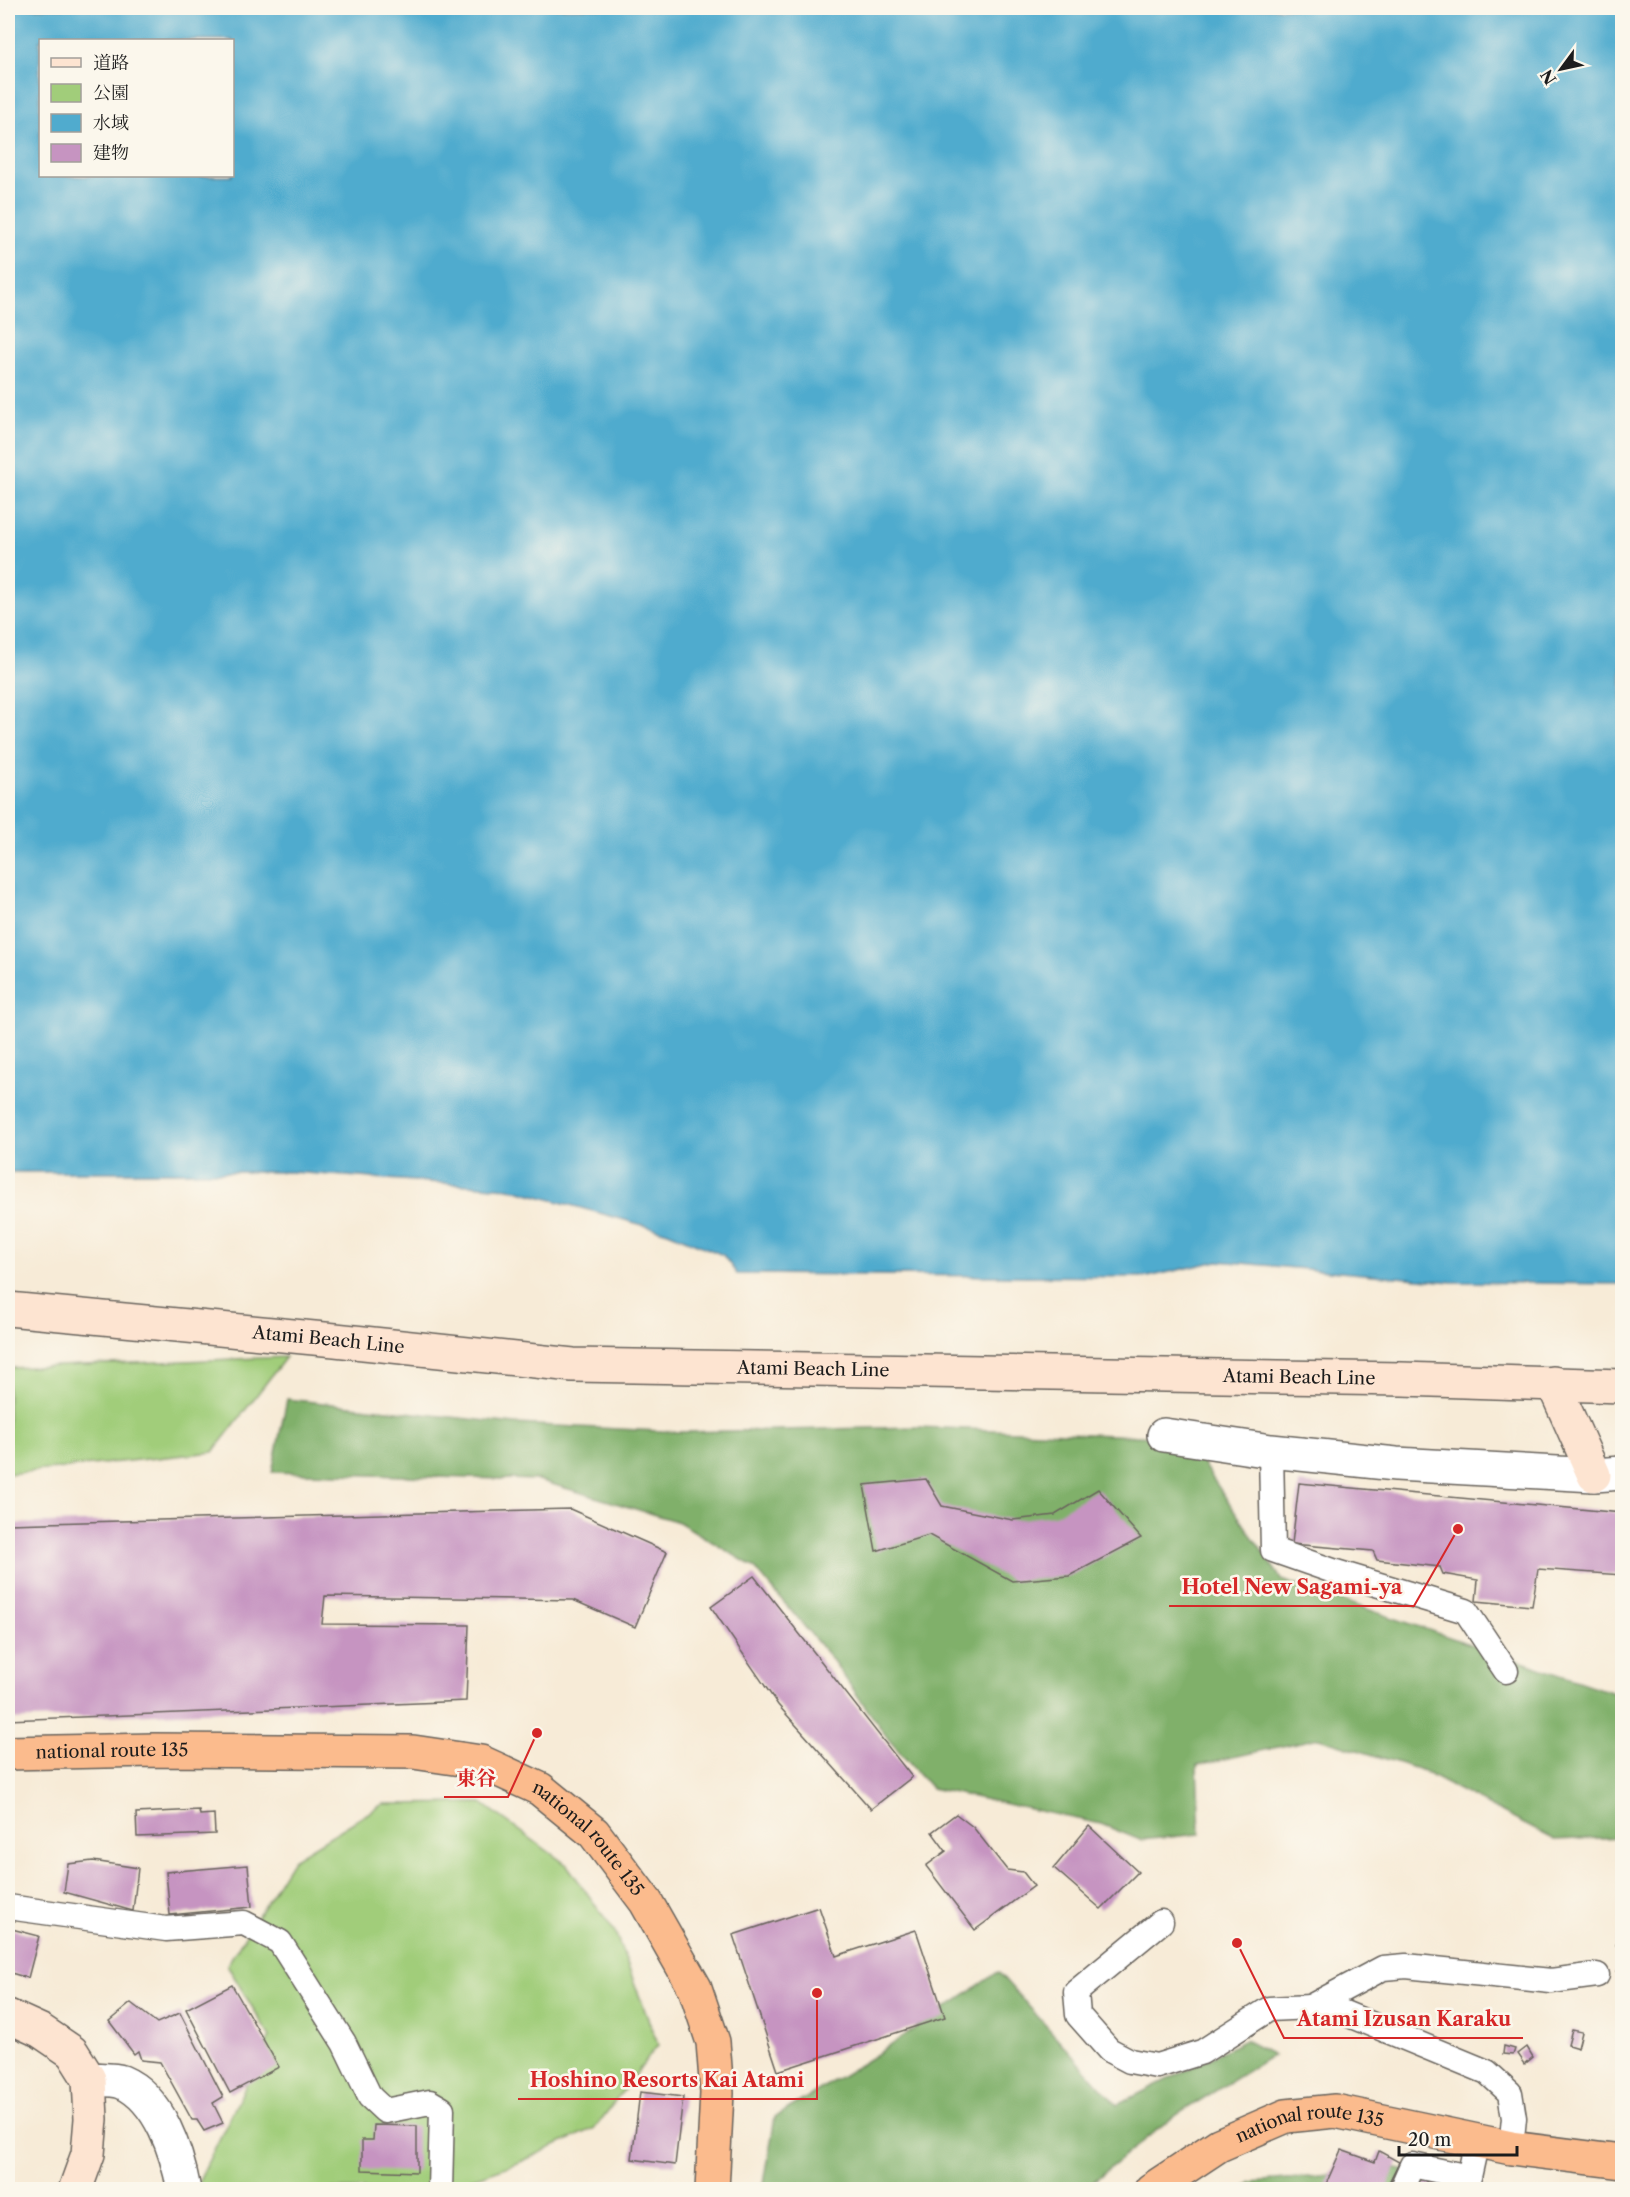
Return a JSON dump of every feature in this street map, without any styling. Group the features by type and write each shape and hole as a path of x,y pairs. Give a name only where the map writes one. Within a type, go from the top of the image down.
{"highway":[{"name":"national route 135","path":"8,1753 154,1750 413,1752 481,1762 540,1789 594,1833 646,1902 695,1988 713,2042 714,2052 717,2093 712,2190"},
{"name":"national route 135","path":"1151,2190 1219,2145 1286,2116 1335,2110 1511,2148 1623,2162"}],"street":[{"name":"Atami Beach Line","path":"8,1309 573,1365 1623,1386"},
{"path":"1552,1383 1608,1474"},
{"path":"1164,1435 1271,1451 1396,1464 1608,1474"},
{"path":"8,2016 41,2031 72,2052 89,2079 91,2119 88,2154 75,2190"},
{"path":"89,2079 121,2082 144,2098 162,2123 179,2165 184,2190"}],"lane":[{"path":"1271,1451 1274,1550 1336,1572 1466,1611 1506,1671"},
{"path":"8,1907 166,1929 244,1923 280,1942 344,2043 370,2097 385,2111 430,2102 442,2109 440,2190"},
{"path":"1161,1922 1076,1992 1078,2015 1109,2050 1130,2061 1157,2066 1202,2052 1269,2010 1310,2007 1337,2010 1487,2072 1510,2093 1514,2118 1511,2148"},
{"path":"1310,2007 1383,1968 1406,1966 1551,1981 1597,1975"},
{"path":"1401,2190 1412,2165 1468,2177 1477,2141"}],"green space":[{"path":"286,1357 213,1452 8,1474 8,1368"},
{"path":"287,1399 515,1424 681,1432 918,1427 1185,1438 1282,1580 1622,1696 1622,1837 1555,1840 1418,1769 1319,1738 1197,1765 1200,1834 1140,1840 1101,1824 931,1788 889,1740 831,1658 754,1567 679,1522 538,1480 272,1472"},
{"path":"482,1803 567,1865 615,1932 658,2045 595,2128 518,2163 441,2189 194,2190 270,2037 227,1965 293,1859 383,1804"},
{"path":"998,1972 1117,2105 1245,2040 1273,2055 1170,2119 1084,2189 763,2190 775,2117 871,2058"},
{"path":"1397,2169 1487,2189 1241,2190 1252,2182"}],"water":[{"path":"8,8 1622,8 1622,1284 1452,1282 1218,1261 1148,1277 737,1274 723,1255 668,1232 509,1188 291,1172 8,1172"}],"building":[{"path":"926,1479 942,1506 1013,1520 1055,1515 1098,1489 1141,1538 1069,1576 1012,1581 929,1535 876,1551 864,1485"},
{"path":"1299,1483 1622,1513 1622,1575 1538,1569 1532,1606 1476,1601 1478,1580 1443,1574 1440,1567 1377,1560 1373,1551 1292,1544"},
{"path":"570,1509 667,1552 635,1627 573,1600 325,1596 322,1624 469,1625 466,1701 8,1720 8,1524"},
{"path":"754,1576 912,1777 871,1809 778,1705 711,1607"},
{"path":"199,1810 200,1815 214,1814 215,1834 137,1837 136,1813"},
{"path":"956,1814 973,1827 1007,1870 1023,1872 1034,1886 975,1930 926,1866 946,1851 932,1832"},
{"path":"1089,1826 1138,1872 1101,1909 1054,1868"},
{"path":"93,1861 138,1868 133,1911 64,1892 68,1864"},
{"path":"248,1865 252,1907 170,1915 166,1872"},
{"path":"819,1907 836,1956 916,1930 945,2017 778,2071 733,1935"},
{"path":"1622,1926 1622,1947 1616,1945"},
{"path":"8,1928 39,1936 28,1978 11,1973 8,1982"},
{"path":"1622,1954 1622,1974 1617,1972"},
{"path":"232,1985 279,2067 230,2093 186,2009"},
{"path":"131,2003 157,2023 180,2013 223,2097 213,2103 223,2123 204,2131 197,2120 192,2120 160,2062 141,2060 138,2051 134,2054 109,2021"},
{"path":"1572,2030 1582,2032 1578,2048 1568,2045"},
{"path":"1504,2046 1515,2049 1513,2055 1503,2054"},
{"path":"1527,2047 1533,2057 1525,2064 1518,2054"},
{"path":"640,2092 683,2097 675,2165 632,2159"},
{"path":"374,2125 417,2126 417,2172 362,2170 362,2140 373,2140"},
{"path":"1341,2150 1375,2162 1379,2151 1399,2162 1385,2190 1344,2190 1326,2184"},
{"path":"1428,2178 1454,2190 1423,2190"}],"place":[{"name":"Hotel New Sagami-ya","path":"1458,1529"},
{"name":"東谷","path":"537,1733"},
{"name":"Atami Izusan Karaku","path":"1237,1943"},
{"name":"Hoshino Resorts Kai Atami","path":"817,1993"}]}
